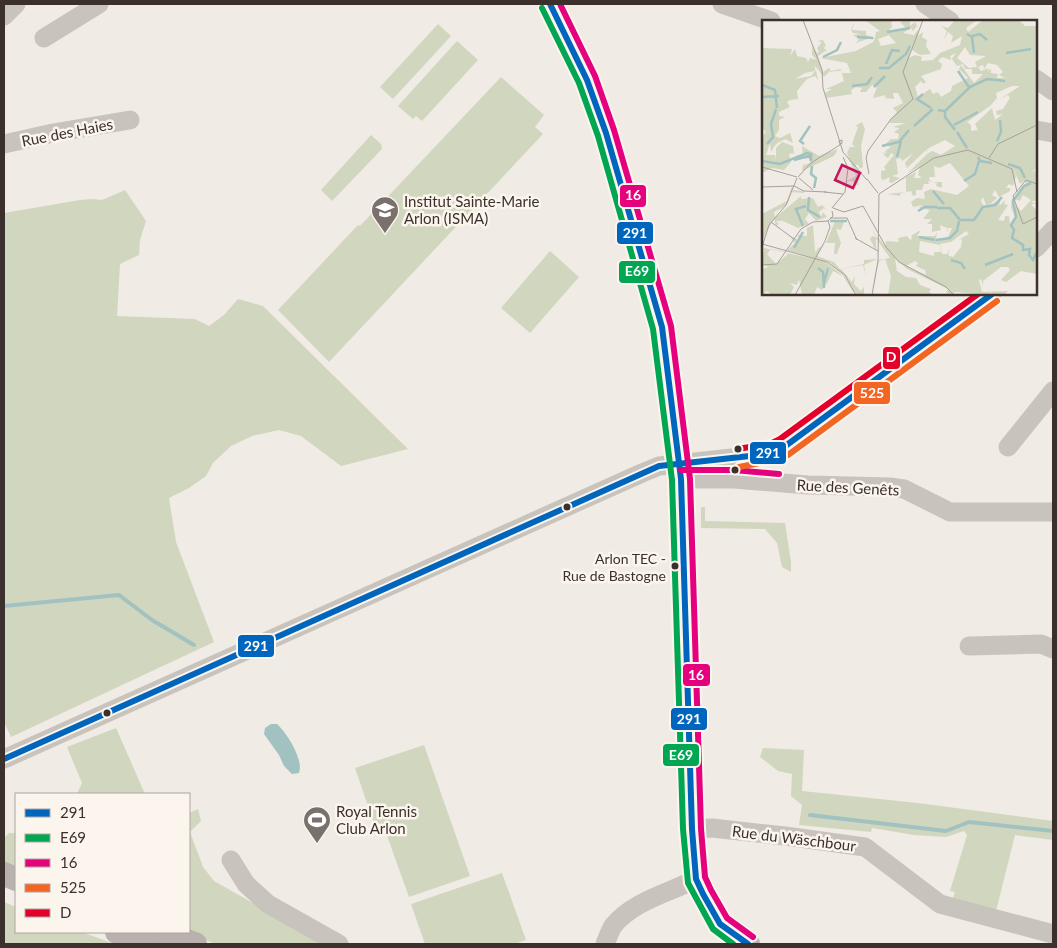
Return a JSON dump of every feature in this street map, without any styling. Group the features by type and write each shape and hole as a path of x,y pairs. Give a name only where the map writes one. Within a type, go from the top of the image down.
{"main road":[{"path":"550,4 587,80 606,133 662,327 680,471 692,830 696,879 720,924 748,944"},
{"path":"120,933 149,944"},
{"path":"164,933 195,944"}],"street":[{"path":"4,16 16,4"},
{"path":"44,38 99,4"},
{"path":"722,4 769,20"},
{"path":"925,4 949,20"},
{"path":"1037,80 1053,91"},
{"name":"Rue des Haies","path":"4,144 53,133 130,120"},
{"path":"1037,130 1053,133"},
{"path":"1037,247 1053,230"},
{"path":"4,759 642,473 660,466 680,471 774,452 784,447 991,295"},
{"path":"1008,447 1053,391"},
{"name":"Rue des Genêts","path":"680,471 734,479 808,485 904,489 950,512 1053,512"},
{"path":"969,646 1041,644 1053,650"},
{"name":"Rue du Wäschbour","path":"692,830 712,828 865,847 940,904 1053,934"},
{"path":"232,860 246,884 268,904 339,944"},
{"path":"605,944 613,927 628,912 645,902 696,879"}],"green space":[{"path":"438,24 451,36 393,99 380,87"},
{"path":"457,41 478,60 422,121 416,116 413,119 398,106"},
{"path":"501,77 544,115 535,127 543,134 329,362 278,310"},
{"path":"371,135 381,144 382,149 332,201 321,190"},
{"path":"125,190 146,221 140,240 139,255 120,264 117,316 195,319 209,326 224,315 238,299 263,306 408,449 341,466 301,436 279,430 252,436 231,446 213,463 206,476 189,488 169,498 176,542 214,642 11,737 4,722 4,213 80,200 102,200"},
{"path":"550,251 579,277 530,333 501,308"},
{"path":"701,507 705,507 705,521 785,523 791,572 782,567 777,543 765,529 701,528"},
{"path":"116,728 145,793 77,793 82,783 67,747"},
{"path":"424,745 470,876 409,897 385,830 377,832 355,768"},
{"path":"763,748 804,750 802,791 918,803 1053,821 1053,840 1015,835 996,911 952,901 955,892 950,891 967,835 964,831 946,837 914,835 872,828 871,832 799,825 802,805 791,796 792,774 778,771 760,757"},
{"path":"198,809 201,821 190,832 190,813"},
{"path":"190,832 203,867 214,881 325,944 216,944 186,933 190,933"},
{"path":"9,833 15,833 15,869 4,864 4,838"},
{"path":"502,873 526,940 514,944 425,944 411,904"},
{"path":"4,902 15,907 15,933 85,933 114,944 4,944"}],"water":[{"path":"271,724 277,724 290,740 299,761 299,773 292,774 284,766 279,755 264,734 265,728"}],"waterway":[{"path":"4,606 119,595 152,620 194,645"},
{"path":"810,815 946,831 969,822 1053,831"}],"transit line":[{"name":"291","path":"550,4 587,80 606,133 662,327 681,479 692,829 696,879 720,924 748,944"},
{"name":"16","path":"560,4 595,76 614,130 671,326 690,479 701,829 705,877 727,918 753,937"},
{"name":"E69","path":"542,8 579,83 598,136 653,329 672,480 683,829 688,883 713,929 733,944"},
{"name":"D","path":"737,449 770,444 780,439 977,295"},
{"name":"291","path":"4,759 659,466 759,455 784,447 991,295"},
{"name":"525","path":"739,467 775,460 788,455 997,301"},
{"name":"16","path":"681,470 734,470 779,474"}],"place":[{"name":"Institut Sainte-Marie Arlon (ISMA)","path":"385,234"},
{"name":"Arlon TEC - Rue de Bastogne","path":"675,566"},
{"name":"Royal Tennis Club Arlon","path":"317,844"}]}
